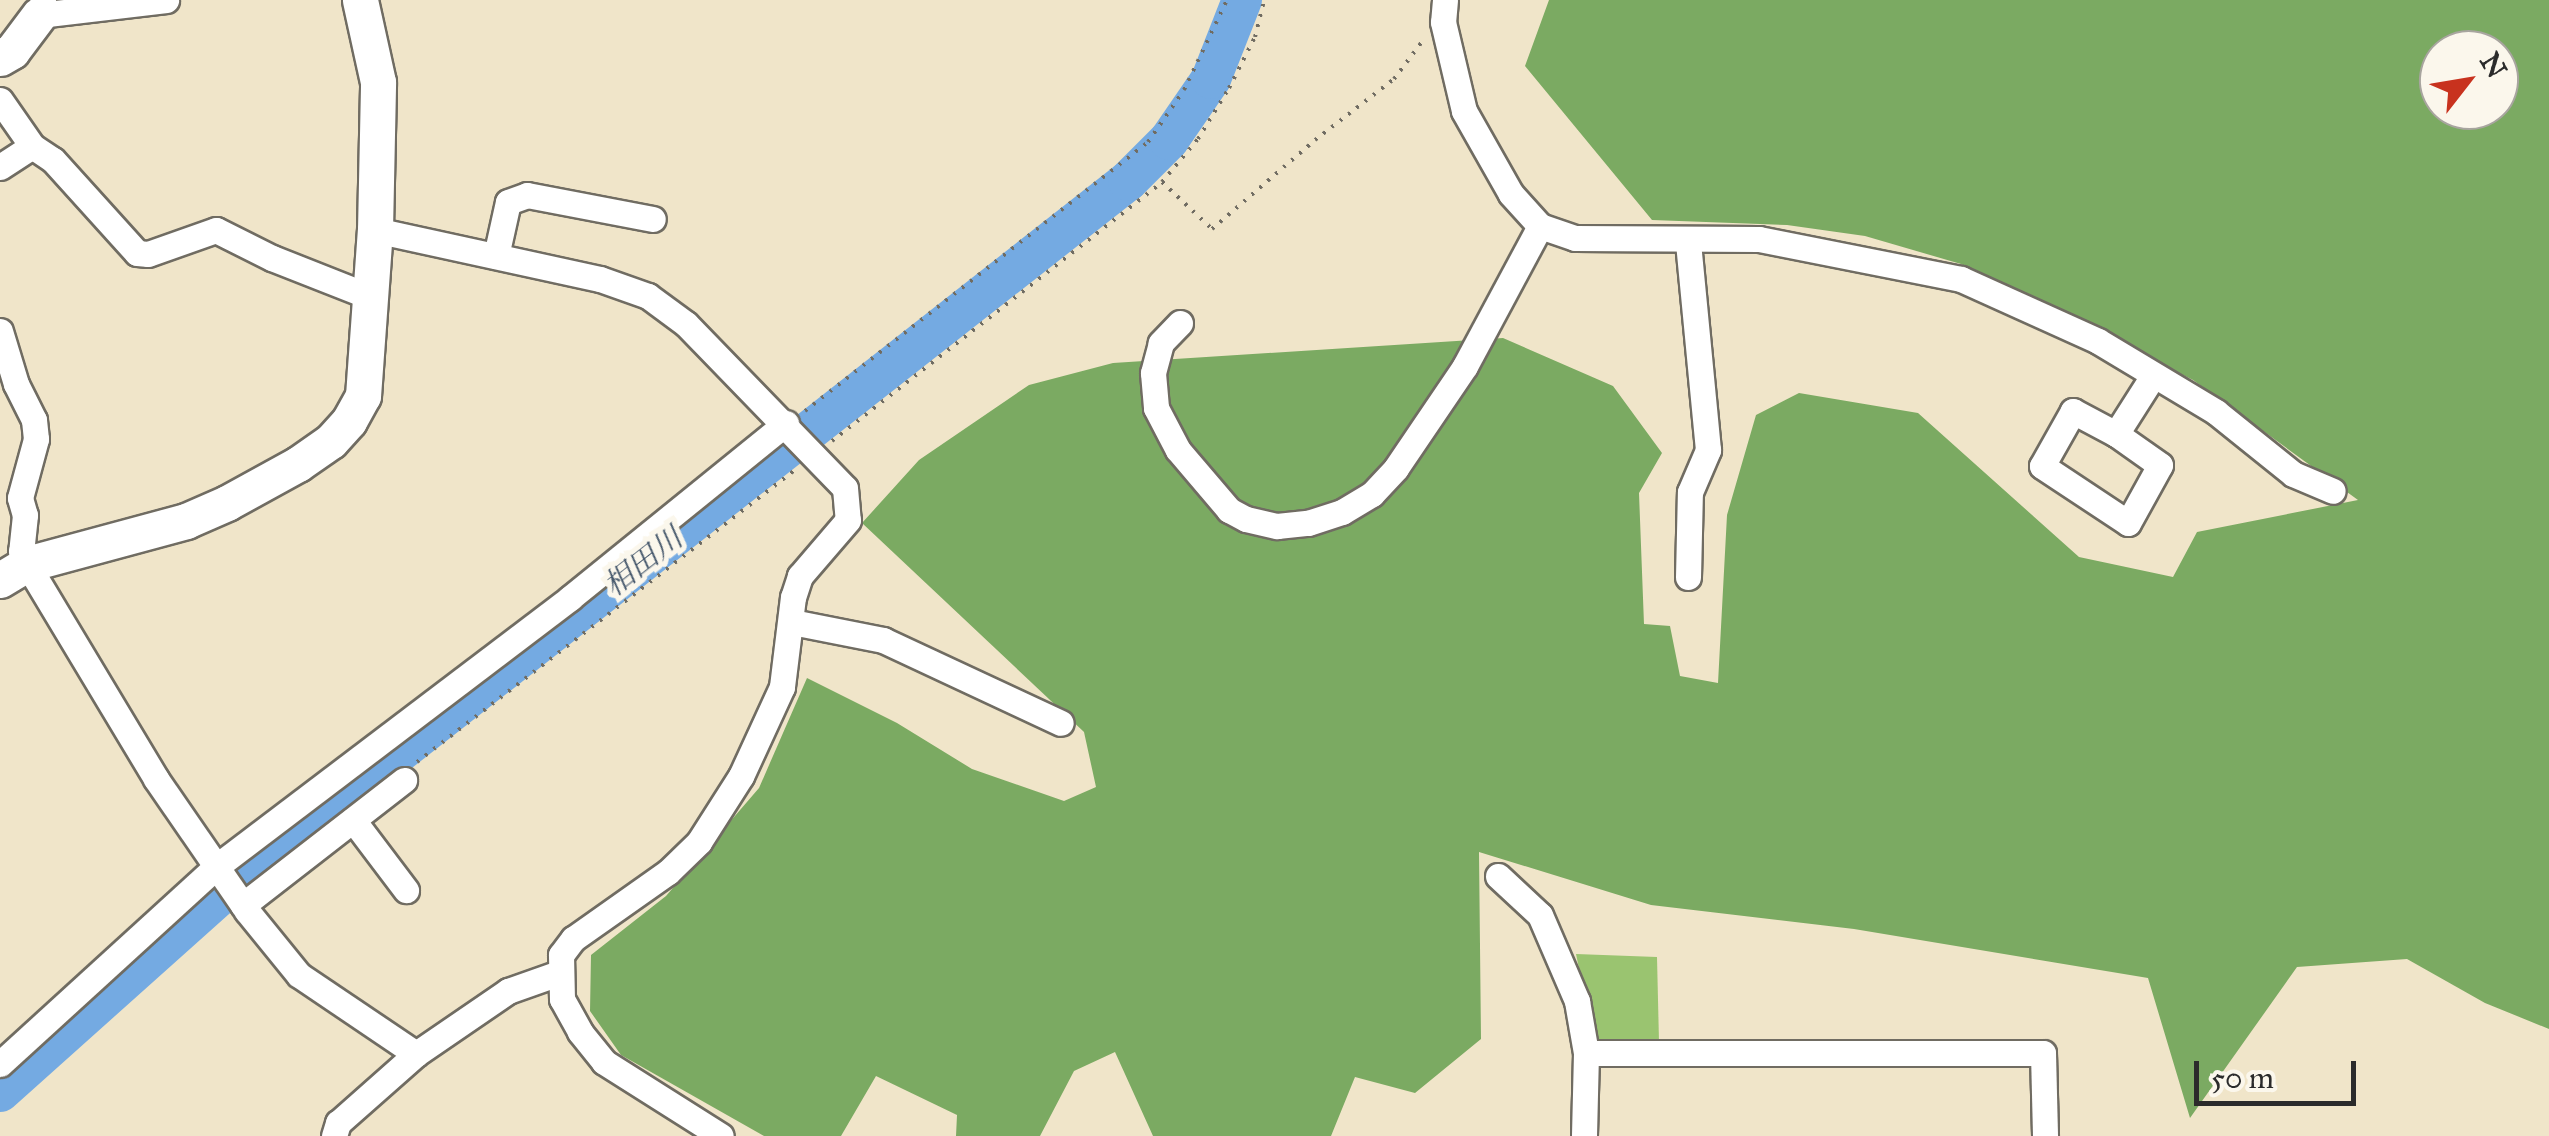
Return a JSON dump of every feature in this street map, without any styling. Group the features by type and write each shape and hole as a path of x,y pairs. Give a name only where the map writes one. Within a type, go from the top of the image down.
{"street":[{"path":"0,58 29,32 41,8 166,0"},
{"path":"14,572 186,520 259,486 331,441 363,396 376,230 378,82 360,0"},
{"path":"1446,0 1444,27 1464,111 1510,194 1540,226 1575,238 1688,242 1759,239 1962,279 2098,342 2216,412 2293,474 2333,491"},
{"path":"0,100 32,146 53,160 137,253 216,230 272,258 371,297"},
{"path":"0,168 32,146"},
{"path":"496,256 508,202 527,195 653,220"},
{"path":"1180,323 1160,343 1153,372 1156,408 1178,450 1229,510 1246,519 1277,526 1308,523 1357,503 1396,468 1465,366 1540,226"},
{"path":"376,230 600,279 648,296 686,324 845,488 848,520 800,576 782,687 741,776 698,842 668,872 572,940 561,955 562,999 580,1032 604,1062 715,1134"},
{"path":"1688,242 1708,450 1690,492 1688,577"},
{"path":"0,331 16,384 34,420 36,440 20,498 25,515 14,572"},
{"path":"2116,434 2153,376"},
{"path":"2073,411 2116,434 2160,465 2128,523 2042,466 2073,411"},
{"path":"0,1064 218,870 788,426"},
{"path":"14,572 218,870 298,975 416,1054"},
{"path":"792,622 883,640 1060,722"},
{"path":"240,901 404,780"},
{"path":"352,820 406,890"},
{"path":"1498,876 1540,914 1576,1001 1586,1054 1584,1136"},
{"path":"334,1136 338,1123 416,1054 508,991 559,973"},
{"path":"1586,1054 2043,1053 2045,1136"}],"path":[{"path":"788,426 1148,142 1184,90 1227,0"},
{"path":"404,780 418,760 1162,182 1198,139 1230,88 1254,37 1264,0"},
{"path":"1162,182 1212,229 1315,140 1394,80 1422,40 1444,27"}],"green space":[{"path":"1549,0 2549,0 2549,1029 2485,1003 2407,959 2297,967 2190,1118 2148,978 1854,929 1651,905 1479,852 1481,1039 1415,1093 1355,1077 1331,1136 1153,1136 1115,1052 1074,1071 1040,1136 956,1136 957,1115 876,1076 841,1136 764,1136 621,1055 590,1011 591,955 666,896 759,788 807,678 897,723 972,769 1064,801 1096,787 1084,732 862,523 919,460 1029,385 1113,363 1503,338 1613,386 1662,453 1639,493 1644,624 1670,626 1680,676 1718,683 1727,515 1756,415 1799,393 1918,413 2079,557 2173,577 2197,532 2358,500 2193,380 1961,264 1865,236 1787,225 1652,220 1525,66"},
{"path":"1576,954 1657,957 1659,1042 1594,1042"}],"waterway":[{"name":"相田川","path":"0,1092 238,879 1128,181 1169,140 1211,79 1242,0"}]}
